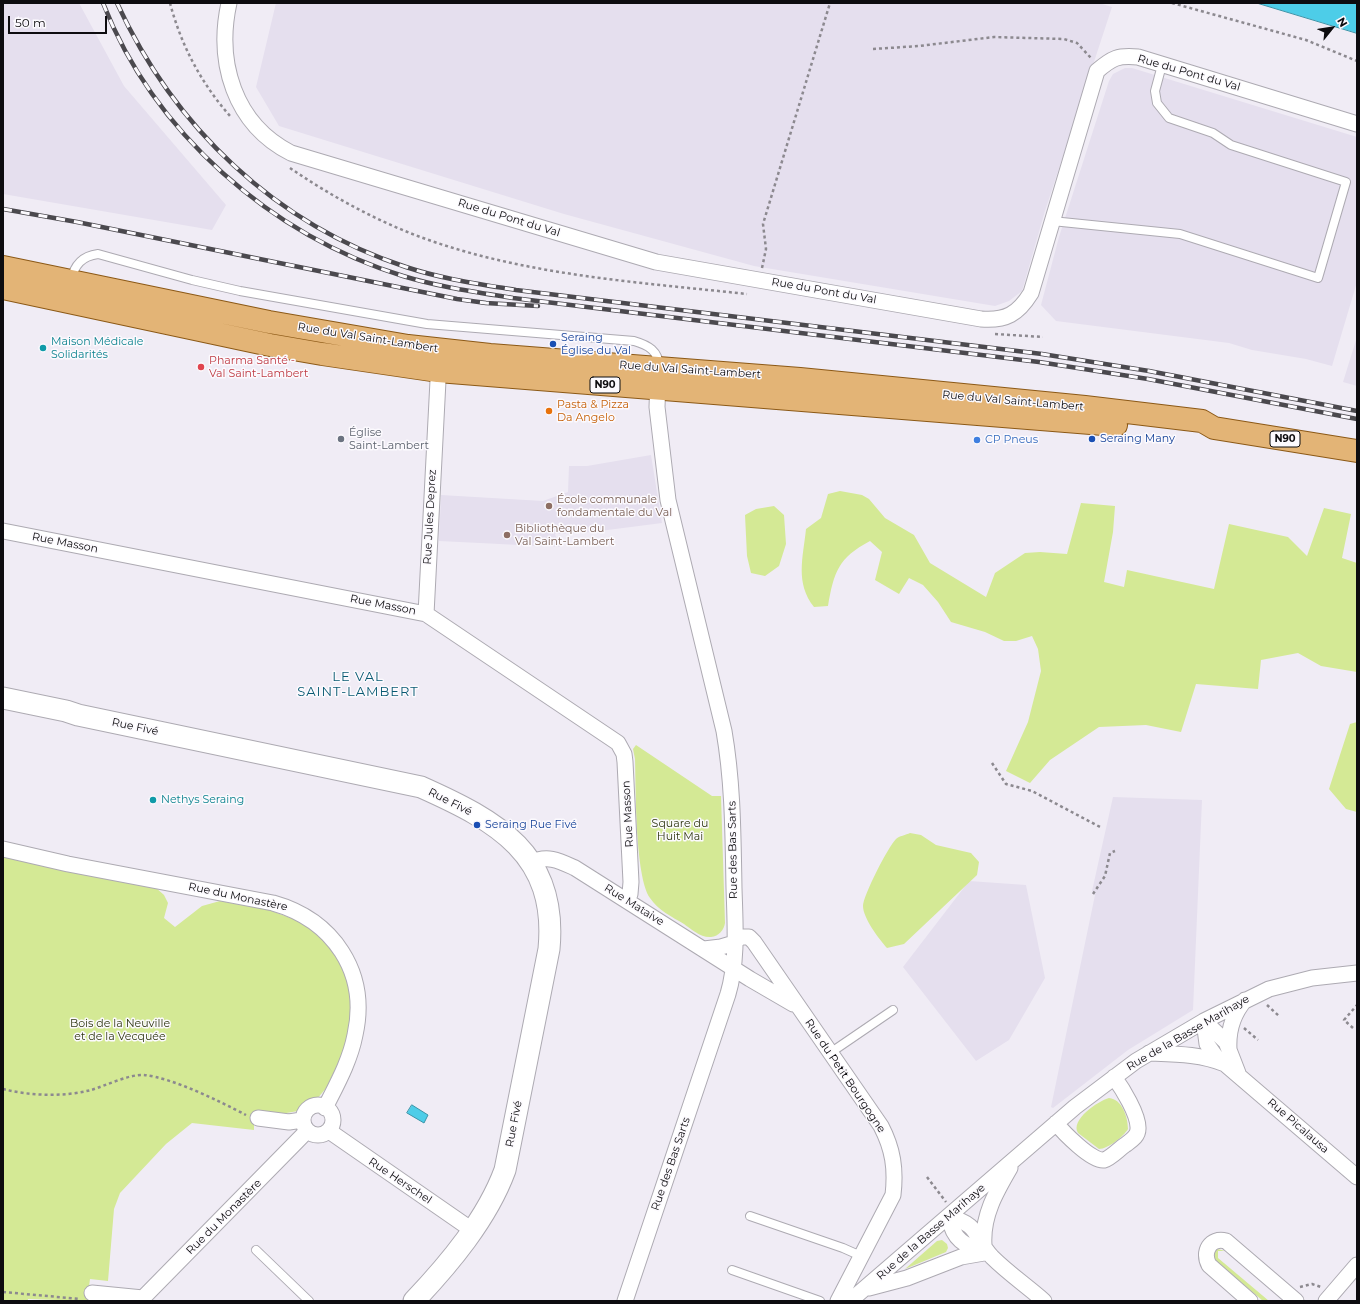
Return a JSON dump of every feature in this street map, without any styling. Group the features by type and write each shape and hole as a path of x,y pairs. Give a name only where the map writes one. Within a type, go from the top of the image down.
{"main road":[{"name":"Rue du Val Saint-Lambert","path":"3,267 269,322 440,350 658,379"},
{"name":"Rue du Val Saint-Lambert","path":"3,288 270,345 438,372 658,379 800,379 1137,413 1202,421 1214,428 1357,452"}],"street":[{"name":"Rue du Pont du Val","path":"229,3 224,39 225,59 230,79 247,116 268,138 279,146 299,155 656,262 981,319 996,320 1011,315 1023,306 1031,293 1097,71 1108,61 1122,55 1138,57 1357,124"},
{"name":"Rue Jules Deprez","path":"426,614 440,350"},
{"name":"Rue des Bas Sarts","path":"625,1301 731,984 735,942 732,809 729,764 722,725 668,500 657,407 658,379"},
{"name":"Rue Masson","path":"3,532 426,614 618,743 624,754 626,782 631,882 630,894 627,901"},
{"name":"Rue Fivé","path":"3,698 66,710 78,715 421,787 454,803 500,829 515,842 531,863 543,887 547,902 550,924 549,949 505,1170 495,1195 472,1230 444,1268 414,1301"},
{"name":"Rue du Monastère","path":"3,849 61,862 273,903 296,911 317,923 333,938 345,957 355,983 358,1003 358,1021 350,1053 326,1108 313,1106 306,1111 305,1125 141,1300"},
{"name":"Rue Mataive","path":"531,863 545,858 562,862 733,967"},
{"name":"Rue du Petit Bourgogne","path":"735,942 741,937 746,937 754,942 881,1126 889,1142 894,1158 895,1178 893,1195 838,1301"},
{"path":"704,949 721,948 735,942"},
{"name":"Rue du Petit Bourgogne","path":"733,967 798,1006"},
{"name":"Rue de la Basse Marihaye","path":"861,1296 948,1211 1016,1158 1056,1122 1114,1077 1148,1053 1245,999 1269,989 1291,982 1357,973"},
{"name":"Rue Picalausa","path":"1229,1049 1229,1032 1231,1024 1235,1014 1245,999"},
{"name":"Rue Picalausa","path":"1204,1021 1222,1036 1229,1049 1238,1074"},
{"name":"Rue Picalausa","path":"1204,1021 1207,1044 1219,1061 1238,1074 1357,1177"},
{"name":"Rue Picalausa","path":"1148,1053 1192,1055 1219,1061"},
{"name":"Rue de la Basse Marihaye","path":"1056,1122 1070,1139 1098,1158 1104,1160 1135,1137 1138,1128 1136,1121 1126,1096 1114,1077"},
{"path":"258,1118 305,1125 311,1134 320,1135 329,1130 332,1126 332,1116 326,1108"},
{"name":"Rue Herschel","path":"329,1130 472,1230"},
{"name":"Rue de la Basse Marihaye","path":"861,1296 961,1257 986,1251 984,1225 988,1213 1016,1158"},
{"path":"948,1211 974,1229 986,1251 1044,1301"},
{"path":"1250,1301 1209,1266 1206,1256 1210,1244 1220,1240 1226,1241 1296,1296"},
{"path":"1324,1295 1357,1265"},
{"path":"87,1296 141,1300"}],"lane":[{"path":"1052,222 1180,234 1318,278 1346,182 1231,145 1213,133 1169,118 1157,102 1155,92 1162,65"},
{"path":"71,281 76,266 82,259 89,255 98,254 111,256 192,280 240,291 428,324 634,341 646,344 657,356 658,379"},
{"path":"830,1053 893,1010"},
{"path":"750,1216 843,1248 861,1256"},
{"path":"256,1250 308,1301"},
{"path":"732,1270 820,1301"}],"path":[{"path":"760,280 766,249 763,224 830,3"},
{"path":"1172,3 1306,40 1357,61"},
{"path":"873,49 919,46 994,37 1064,38 1077,43 1086,52 1097,71"},
{"path":"992,762 1006,784 1032,791 1102,828"},
{"path":"1093,894 1105,876 1110,853 1115,851"},
{"path":"1263,1002 1279,1016"},
{"path":"1353,1028 1344,1020 1357,1005"},
{"path":"1240,1023 1258,1040"},
{"path":"3,1089 32,1094 78,1092 142,1075 159,1078 204,1094 248,1116 258,1118"},
{"path":"927,1177 948,1211"},
{"path":"1296,1296 1302,1286 1309,1284 1324,1295"},
{"path":"3,1292 87,1296"}],"shaded area":[{"path":"3,3 79,3 124,86 226,205 212,230 3,194"},
{"path":"276,3 1099,3 1112,7 1045,211 1022,291 1009,301 995,306 754,266 564,214 279,126 256,87"},
{"path":"1125,68 1132,68 1357,137 1357,282 1332,366 1306,359 1252,350 1229,343 1056,321 1041,305 1059,237 1109,81 1113,74"},
{"path":"1357,337 1357,386 1343,382"},
{"name":"École communale fondamentale du Val","path":"651,455 662,523 592,532 555,534 560,547 439,541 441,495 543,501 568,492 569,466 587,466"},
{"path":"1113,797 1202,800 1193,1010 1128,1050 1053,1108 1051,1107 1095,895 1092,891"},
{"path":"969,881 1026,885 1045,978 1009,1040 976,1061 903,967"}],"green space":[{"path":"840,491 862,495 869,499 885,518 914,535 930,563 986,597 995,573 1025,553 1040,552 1067,554 1081,503 1115,506 1113,532 1104,582 1124,587 1127,570 1214,589 1229,524 1288,537 1307,556 1324,508 1351,514 1342,558 1357,563 1357,672 1321,666 1298,653 1261,660 1258,689 1196,684 1181,732 1146,725 1099,727 1050,760 1030,783 1006,771 1028,722 1041,671 1038,649 1032,636 1016,641 1004,641 985,632 951,622 938,602 923,585 909,578 899,594 875,580 882,552 870,541 859,547 844,560 839,567 835,575 828,606 814,607 808,598 802,579 802,560 806,529 821,518 828,494"},
{"path":"774,506 784,515 786,544 779,566 765,576 751,573 747,556 745,515 756,509"},
{"path":"1357,722 1357,812 1346,809 1329,789 1350,724"},
{"name":"Square du Huit Mai","path":"636,745 712,796 721,796 725,923 724,928 719,934 707,937 693,931 657,906 650,898 645,887 641,871 637,832 635,759 633,749"},
{"path":"910,833 921,835 936,845 971,853 979,862 977,875 904,944 887,948 868,922 863,906 864,901 871,883 892,844 897,838"},
{"name":"Bois de la Neuville et de la Vecquée","path":"3,857 155,887 164,895 168,903 164,918 175,927 202,906 220,901 269,910 296,920 325,941 339,958 348,979 352,1025 344,1050 327,1087 317,1099 298,1111 275,1115 254,1113 254,1130 192,1123 166,1144 120,1193 114,1209 108,1281 90,1279 87,1301 28,1299 28,1301 3,1301"},
{"path":"1109,1098 1114,1099 1121,1105 1127,1119 1128,1129 1115,1142 1107,1147 1099,1149 1078,1133 1078,1122 1081,1117 1092,1107"},
{"path":"942,1240 947,1244 948,1248 946,1252 905,1269 937,1241"},
{"path":"1218,1249 1225,1251 1218,1251 1218,1258 1269,1301 1263,1301 1215,1260 1214,1254"}],"water":[{"path":"1257,3 1357,3 1357,33"},
{"path":"412,1105 428,1115 424,1123 407,1113"}],"railway":[{"path":"103,3 125,50 153,95 186,136 223,173 264,206 308,234 354,258 403,276 444,286 513,298 1039,362 1148,379 1357,419"},
{"path":"117,3 140,48 168,91 199,130 234,165 272,197 314,225 358,248 406,267 447,278 516,290 1042,354 1149,371 1357,411"},
{"path":"3,209 77,222 457,299 486,303 538,306"}],"place":[{"name":"Seraing Église du Val","path":"553,344"},
{"name":"Maison Médicale Solidarités","path":"43,348"},
{"name":"Pharma Santé - Val Saint-Lambert","path":"201,367"},
{"name":"Pasta & Pizza Da Angelo","path":"549,411"},
{"name":"Église Saint-Lambert","path":"341,439"},
{"name":"Seraing Many","path":"1092,439"},
{"name":"CP Pneus","path":"977,440"},
{"name":"École communale fondamentale du Val","path":"549,506"},
{"name":"Bibliothèque du Val Saint-Lambert","path":"507,535"},
{"name":"Nethys Seraing","path":"153,800"},
{"name":"Seraing Rue Fivé","path":"477,825"}],"district":[{"name":"LE VAL SAINT-LAMBERT","path":"358,684"}]}
